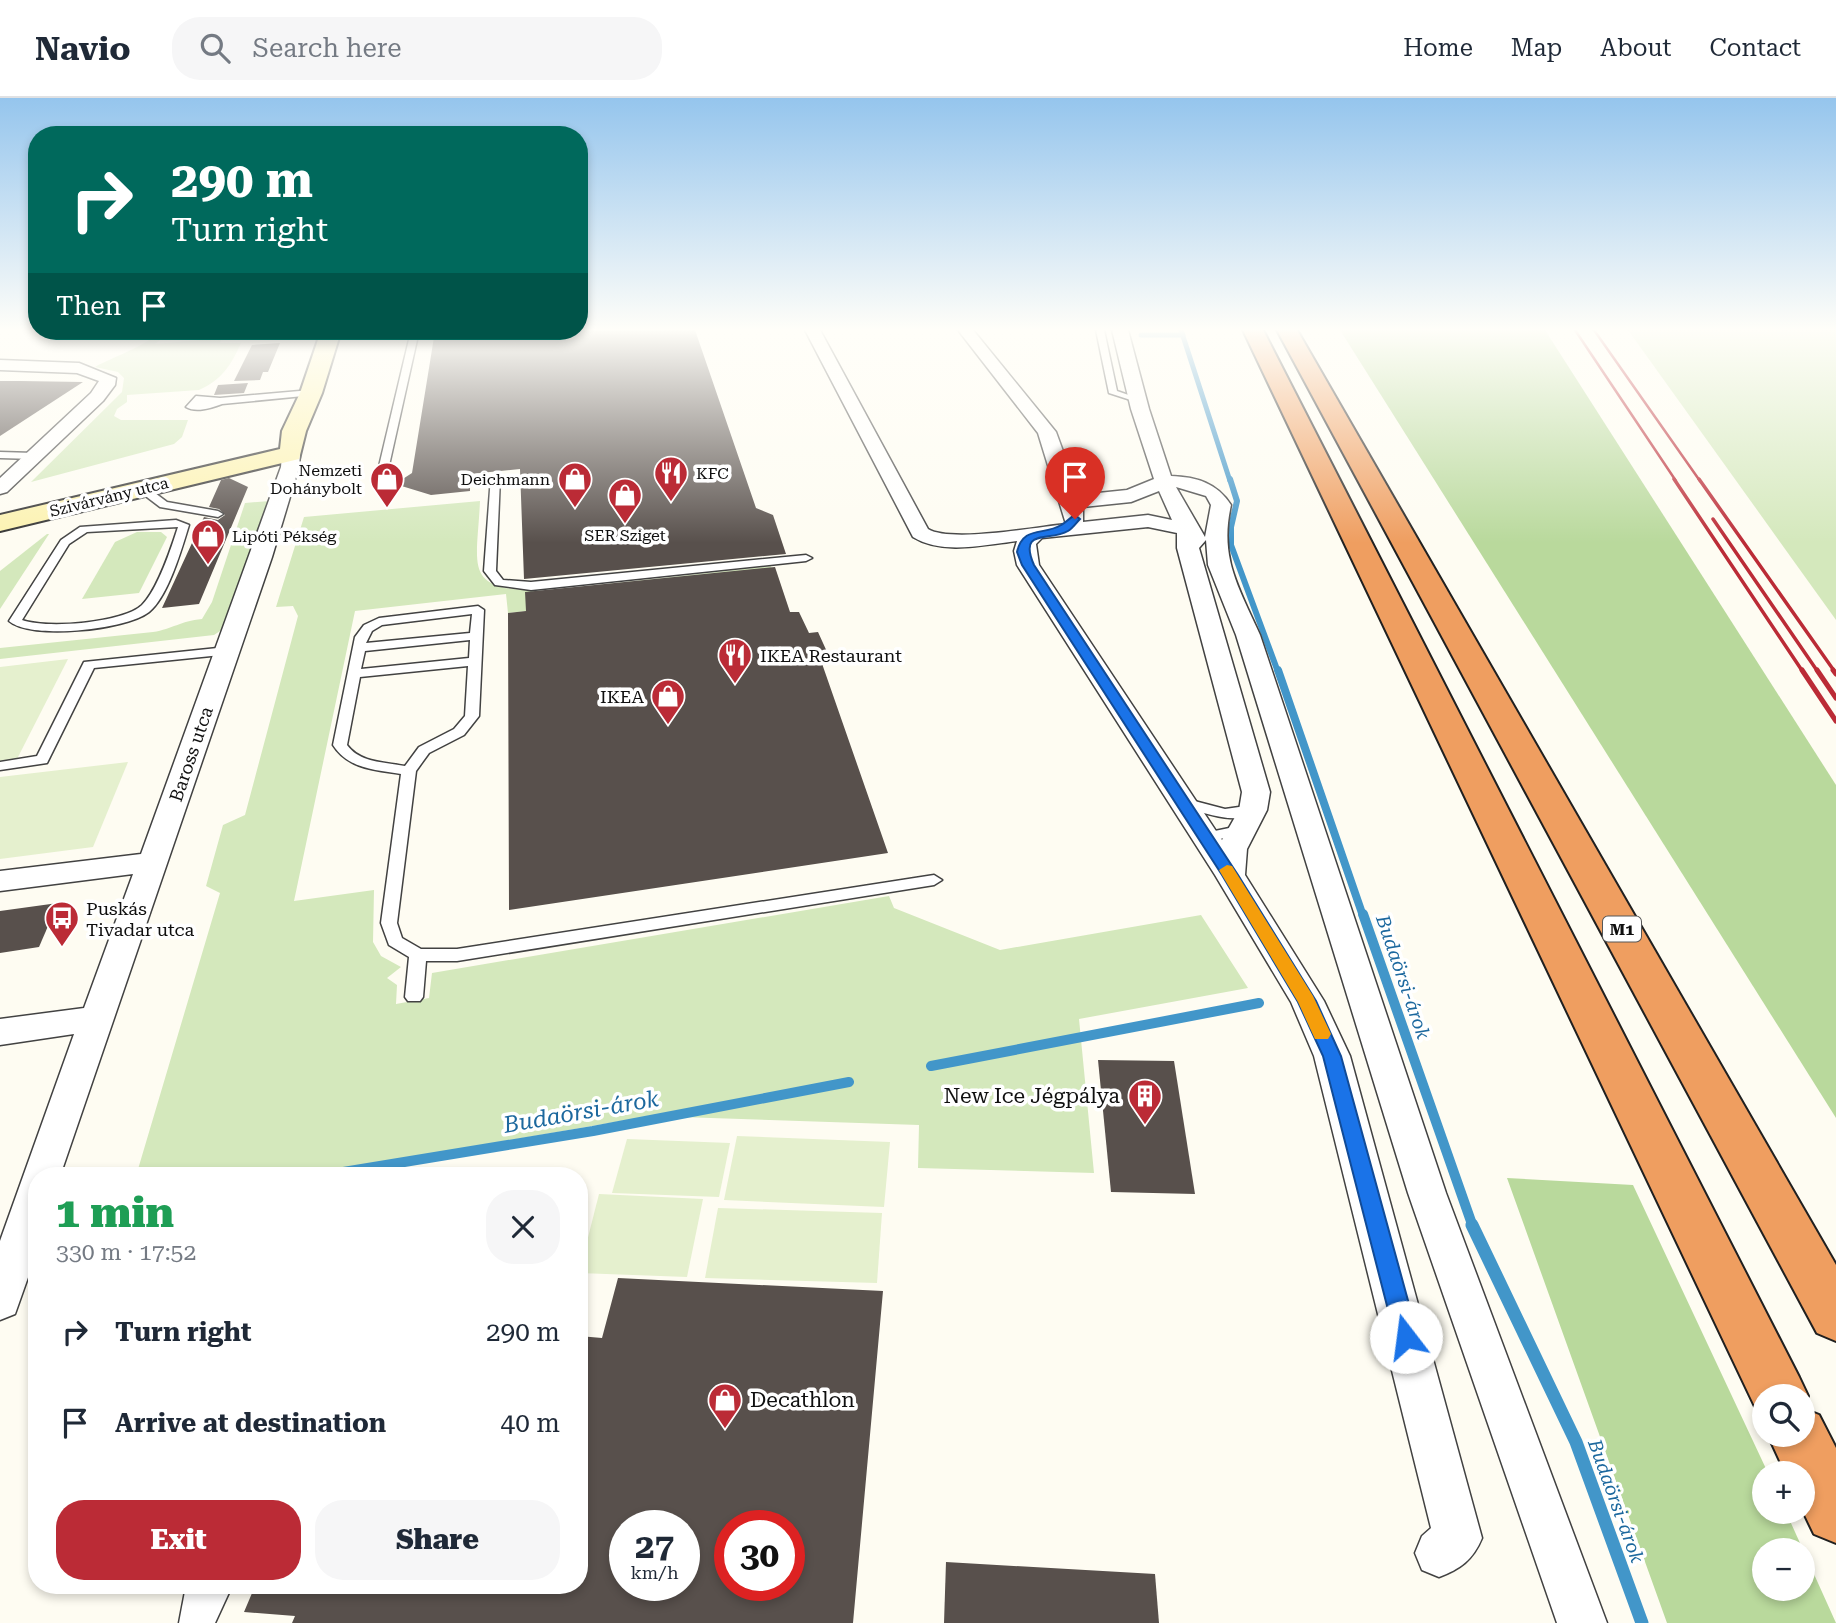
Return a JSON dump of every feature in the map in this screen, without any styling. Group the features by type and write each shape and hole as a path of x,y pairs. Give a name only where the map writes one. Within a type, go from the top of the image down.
{"highway":[{"path":"1288,401 1773,1384"},
{"name":"M1","path":"1327,401 1836,1316"},
{"path":"1804,1447 1836,1512"}],"street":[{"path":"3,482 93,401"},
{"name":"Baross utca","path":"44,1167 227,650 290,467 292,442 308,401"},
{"path":"850,401 919,533 944,542 1148,521 1187,529"},
{"path":"1022,401 1047,432 1068,493 1075,519 1064,529"},
{"path":"1137,401 1187,529 1219,565"},
{"name":"Szivárvány utca","path":"0,523 79,518 143,489 218,469 292,442"},
{"path":"1068,493 1112,499 1131,496 1166,481 1202,486 1218,497 1221,505 1215,545 1219,565 1248,635 1427,1193 1581,1623"},
{"path":"1187,529 1188,548 1256,792 1232,849 1230,875"},
{"path":"1035,534 1025,543 1023,552 1028,565 1230,875 1307,1001 1332,1056 1458,1538 1439,1553"},
{"path":"981,539 1023,552"},
{"path":"0,881 154,862"},
{"path":"0,1032 96,1019"},
{"path":"0,1301 28,1216"}],"lane":[{"path":"381,479 399,401"},
{"path":"0,455 34,456"},
{"path":"495,478 490,571 499,583 531,586 806,558"},
{"path":"143,489 164,505 218,514"},
{"path":"79,518 184,525 148,607 137,615 121,620 32,629 22,627 15,621 79,518"},
{"path":"409,771 355,760 343,753 340,745 361,636 379,622 478,610 472,716 467,725 456,734 432,741 415,755 409,771 389,923 395,941 418,955 457,955 934,880"},
{"path":"359,648 477,636"},
{"path":"0,766 42,760 89,665 227,650"},
{"path":"355,674 475,661"},
{"path":"1183,802 1246,820"},
{"path":"1205,837 1246,820"},
{"path":"414,997 418,955"},
{"path":"192,1623 197,1594"},
{"path":"201,1623 215,1594"}],"green space":[{"path":"113,401 127,401 117,409 114,416 121,420 188,420 182,437 174,444 31,482"},
{"path":"1385,401 1591,401 1836,785 1836,1118"},
{"path":"1679,401 1836,401 1836,620"},
{"path":"270,501 223,629 214,635 0,659 0,648 153,632 202,619 212,602 245,503"},
{"path":"480,501 477,559 480,571 487,580 517,590 543,591 771,566 775,584 508,613 506,594 355,611 294,901 374,890 373,942 381,956 401,967 387,978 397,985 396,1004 429,998 432,973 889,896 894,908 1000,950 1201,915 1248,988 1079,1019 1094,1173 918,1168 919,1125 650,1116 353,1167 139,1167 220,893 206,886 223,825 245,815 298,616 293,606 276,607 304,517"},
{"path":"137,532 161,532 167,537 139,593 82,599 115,542"},
{"path":"49,534 0,609 0,571"},
{"path":"68,659 17,759 0,761 0,667"},
{"path":"128,762 93,847 0,859 0,777"},
{"path":"737,1136 890,1142 884,1207 724,1200"},
{"path":"627,1139 730,1143 719,1197 612,1193"},
{"path":"1507,1178 1633,1185 1752,1439 1752,1447 1756,1447 1762,1461 1752,1461 1752,1524 1791,1524 1798,1538 1752,1538 1752,1601 1815,1601 1815,1576 1836,1623 1667,1623"},
{"path":"599,1194 703,1199 687,1277 588,1273 588,1237"},
{"path":"718,1208 882,1213 877,1283 705,1278"}],"building":[{"path":"0,401 54,401 0,436"},
{"path":"424,401 719,401 756,508 773,515 786,554 524,579 520,469 470,474 470,491 431,495 395,484 412,473"},
{"path":"229,478 248,487 199,604 162,608 204,517 218,520 225,515 219,509 209,507 221,480"},
{"name":"IKEA","path":"775,567 790,612 799,612 809,633 818,632 828,654 819,655 888,853 509,910 508,613 526,611 525,592"},
{"path":"58,903 39,947 0,953 0,911"},
{"name":"New Ice Jégpálya","path":"1098,1060 1174,1061 1195,1194 1111,1192"},
{"name":"Decathlon","path":"618,1278 883,1291 853,1623 292,1623 295,1616 244,1612 252,1594 588,1594 588,1337 602,1338"},
{"path":"946,1562 1155,1574 1159,1623 944,1623"}],"waterway":[{"name":"Budaörsi-árok","path":"1204,401 1230,481"},
{"name":"Budaörsi-árok","path":"1230,479 1237,501 1231,527 1231,545 1278,672"},
{"name":"Budaörsi-árok","path":"1278,670 1363,916"},
{"name":"Budaörsi-árok","path":"1363,914 1473,1227"},
{"name":"Budaörsi-árok","path":"931,1066 1259,1003"},
{"name":"Budaörsi-árok","path":"374,1167 593,1131 849,1082"},
{"name":"Budaörsi-árok","path":"1472,1225 1576,1442 1642,1623"}],"railway":[{"path":"1623,401 1676,481"},
{"path":"1644,401 1700,481"},
{"path":"1674,479 1803,672"},
{"path":"1699,479 1835,672"},
{"path":"1713,519 1818,672"},
{"path":"1802,670 1836,721"},
{"path":"1817,670 1836,698"},
{"path":"1833,670 1836,674"}],"slow traffic":[{"path":"1227,870 1307,1001 1322,1034"}],"place":[{"name":"KFC","path":"671,503"},
{"name":"Nemzeti Dohánybolt","path":"387,509"},
{"name":"Deichmann","path":"575,509"},
{"name":"SER Sziget","path":"625,525"},
{"name":"Lipóti Pékség","path":"208,566"},
{"name":"IKEA Restaurant","path":"735,685"},
{"name":"IKEA","path":"668,726"},
{"name":"Puskás Tivadar utca","path":"62,948"},
{"name":"New Ice Jégpálya","path":"1145,1126"},
{"name":"Decathlon","path":"725,1430"}],"route":[{"path":"1075,519 1064,529 1035,534 1028,539 1023,552 1028,565 1230,875 1307,1001 1332,1056 1406,1337"}]}
